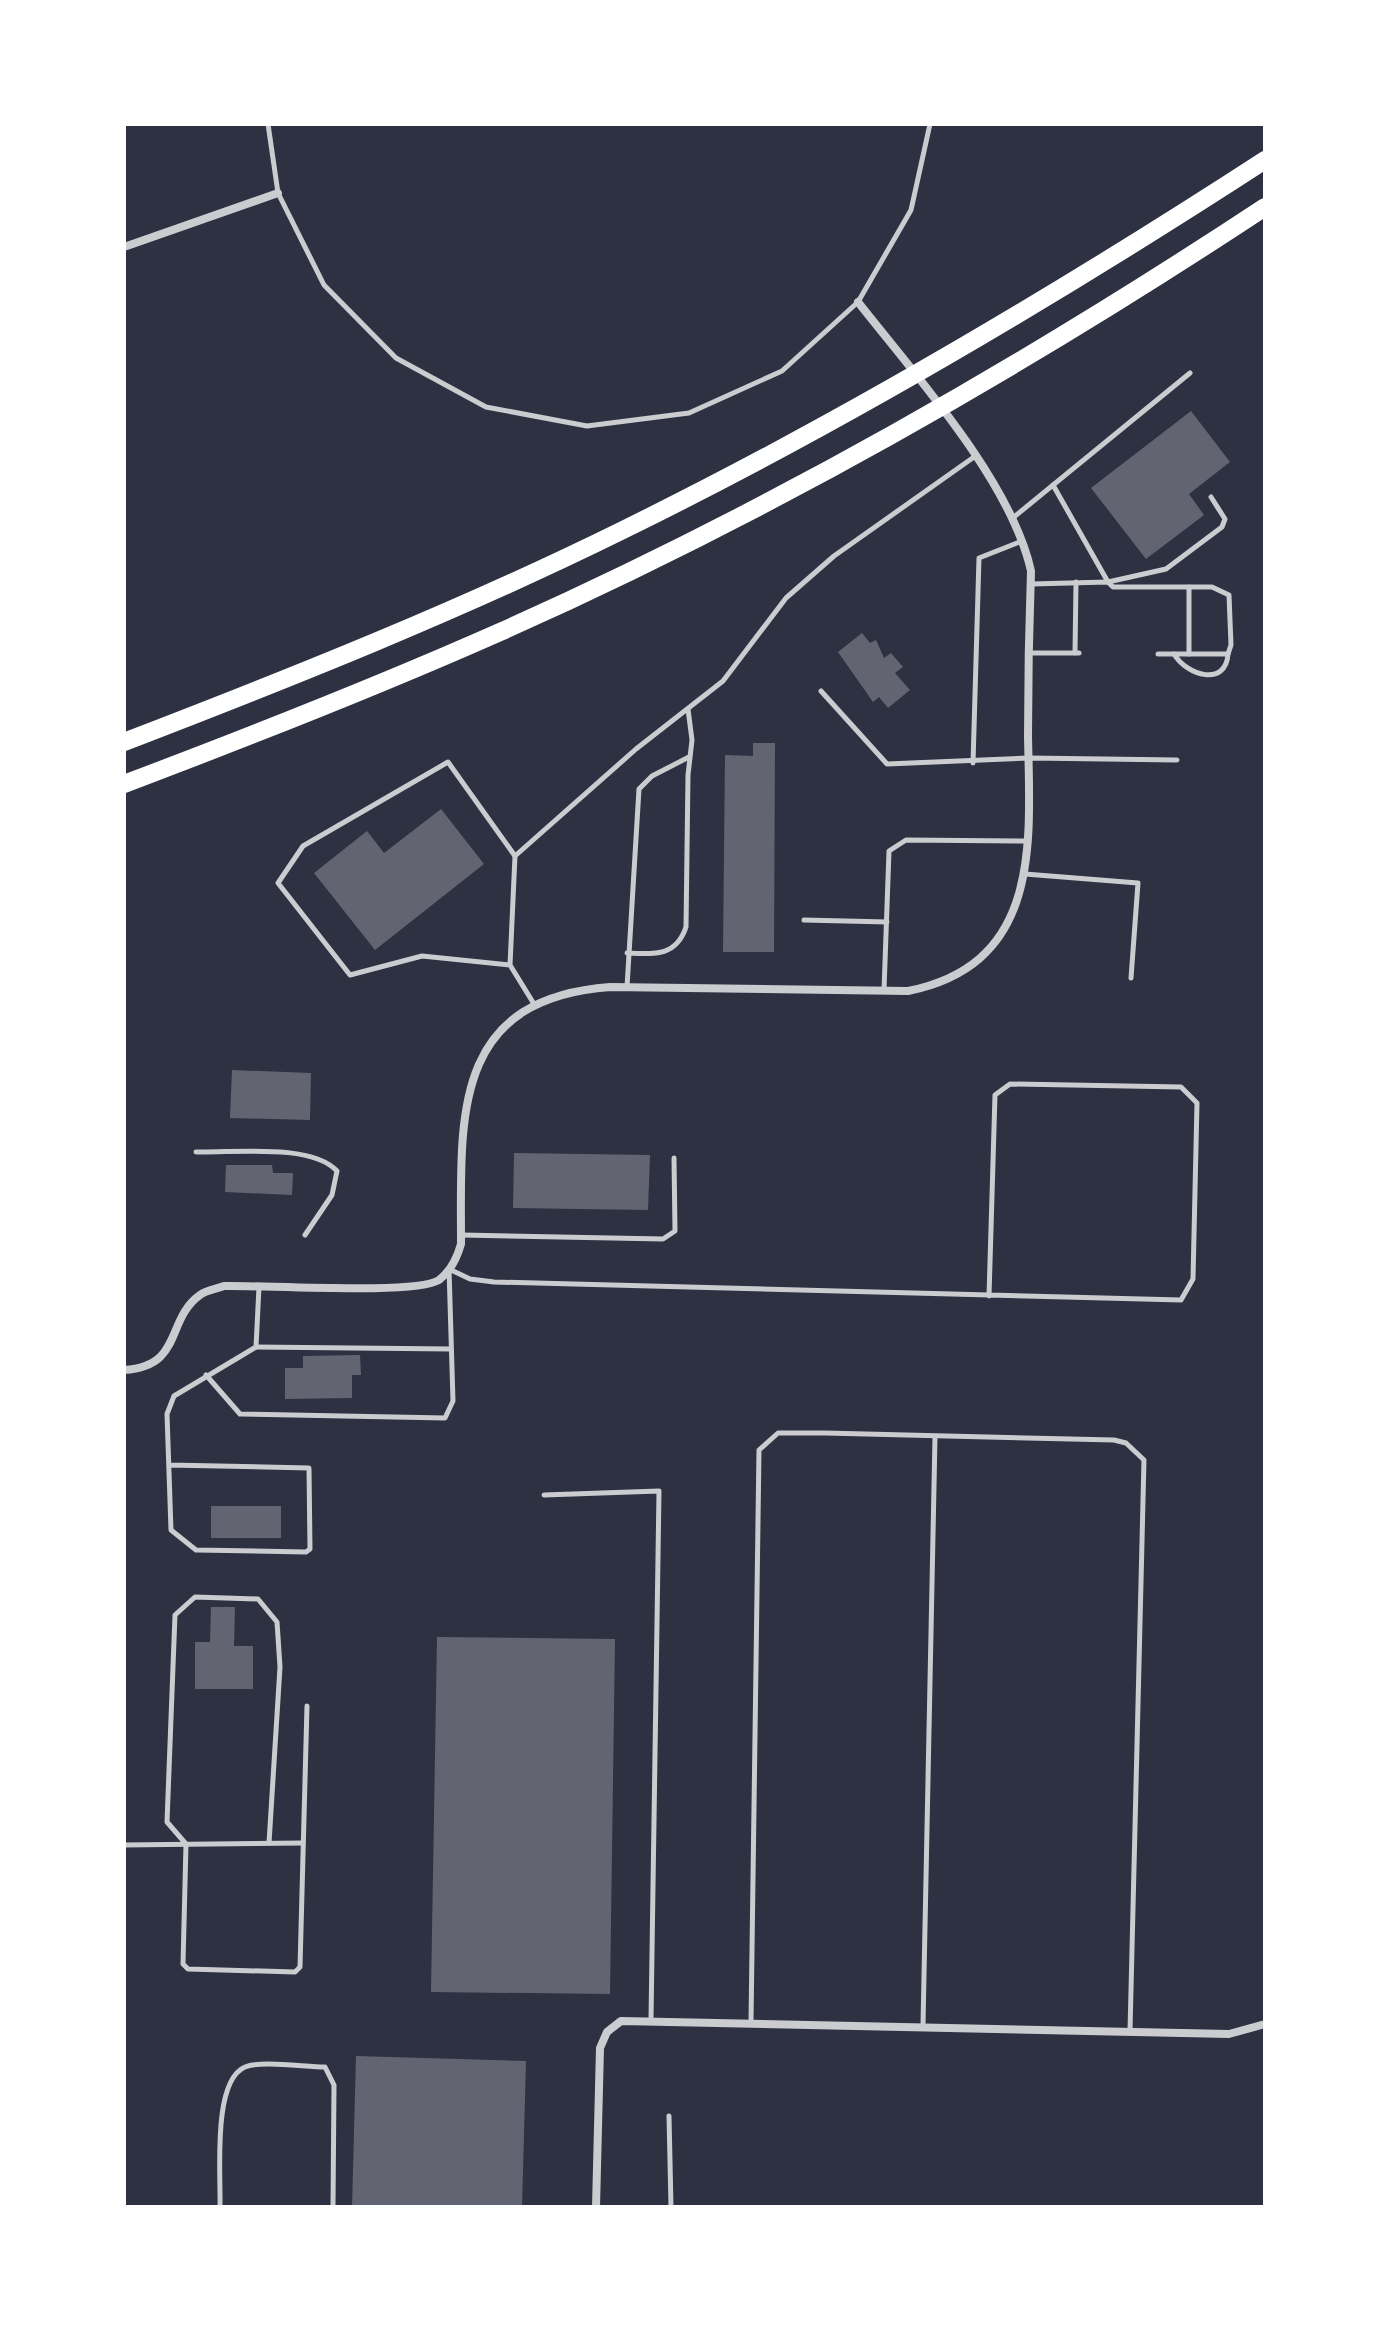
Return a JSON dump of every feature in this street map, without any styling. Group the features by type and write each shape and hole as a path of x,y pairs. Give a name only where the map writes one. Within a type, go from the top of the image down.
{"highway":[{"path":"124,742 369,644 494,590 705,489 916,376 1056,293 1265,160"},
{"path":"124,784 246,738 502,631 725,524 940,409 1097,315 1265,207"}],"street":[{"path":"124,247 278,193"},
{"path":"124,1370 140,1369 166,1352 188,1308 202,1293 224,1286 406,1287 438,1280 456,1260 461,1235 464,1114 471,1078 486,1048 516,1017 534,1004 576,989 884,991 931,986 982,957 1011,920 1025,874 1027,841 1030,584 1024,540 1014,517 974,457 858,302"},
{"path":"596,2207 600,2048 607,2032 621,2021 651,2019 1229,2034 1265,2024"}],"lane":[{"path":"268,124 278,193 324,285 396,358 486,407 587,426 689,413 782,371 858,302 911,210 930,124"},
{"path":"1014,517 1190,373"},
{"path":"515,856 723,681 786,598 834,556 974,457"},
{"path":"1053,485 1113,587 1212,587 1229,595 1231,645 1227,664 1221,671 1208,674 1183,668 1174,654"},
{"path":"1030,584 1108,582 1166,569 1222,527 1225,519 1211,497"},
{"path":"973,763 979,558 1024,540"},
{"path":"1030,653 1077,653 1076,582"},
{"path":"1189,587 1189,654"},
{"path":"1158,654 1228,654"},
{"path":"821,691 887,764 973,763 1029,758 1177,760"},
{"path":"627,953 661,954 682,940 686,927 690,757 688,709"},
{"path":"627,987 639,789 652,776 690,757"},
{"path":"510,965 422,956 350,975 278,883 303,846 448,762 515,856 510,965 534,1004"},
{"path":"884,991 889,851 906,840 1027,841"},
{"path":"1025,874 1138,883 1131,978"},
{"path":"804,920 887,922"},
{"path":"206,1375 240,1414 445,1418 453,1401 449,1269 470,1279 494,1282 989,1296 1181,1300 1193,1279 1197,1103 1181,1087 1010,1084 995,1095 989,1296"},
{"path":"196,1152 304,1154 328,1162 337,1171 335,1188 323,1213 305,1235"},
{"path":"461,1235 663,1239 675,1231 674,1158"},
{"path":"256,1347 259,1286"},
{"path":"169,1465 309,1468 310,1549 306,1552 196,1550 171,1530 167,1414 174,1396 256,1347 451,1349"},
{"path":"751,2022 758,1463 762,1444 778,1433 1114,1440 1126,1443 1144,1460 1130,2032"},
{"path":"923,2025 935,1437"},
{"path":"544,1495 659,1491 651,2019"},
{"path":"269,1843 280,1667 277,1622 258,1599 195,1597 175,1615 167,1822 186,1844 184,1967 295,1972 300,1967 307,1706"},
{"path":"124,1845 303,1843"},
{"path":"220,2207 223,2095 233,2074 248,2065 325,2067 334,2085 333,2207"},
{"path":"669,2116 671,2207"}],"building":[{"path":"1191,411 1230,462 1189,494 1204,515 1146,559 1091,488"},
{"path":"862,633 870,643 876,640 884,658 891,653 903,667 895,673 910,690 888,708 879,697 873,702 838,652"},
{"path":"753,743 775,743 774,952 723,952 725,755 753,756"},
{"path":"441,809 484,864 375,950 314,873 367,831 384,853"},
{"path":"232,1070 311,1073 310,1120 230,1118"},
{"path":"514,1153 650,1155 648,1210 513,1208"},
{"path":"226,1165 272,1165 273,1173 293,1173 292,1195 225,1192"},
{"path":"360,1355 361,1375 352,1375 352,1398 285,1399 285,1368 303,1368 303,1356"},
{"path":"211,1506 281,1506 281,1538 211,1538"},
{"path":"211,1607 235,1607 234,1646 253,1646 253,1689 195,1689 195,1642 210,1642"},
{"path":"437,1637 615,1639 610,1994 431,1992"},
{"path":"356,2056 526,2061 522,2207 352,2207"}]}
